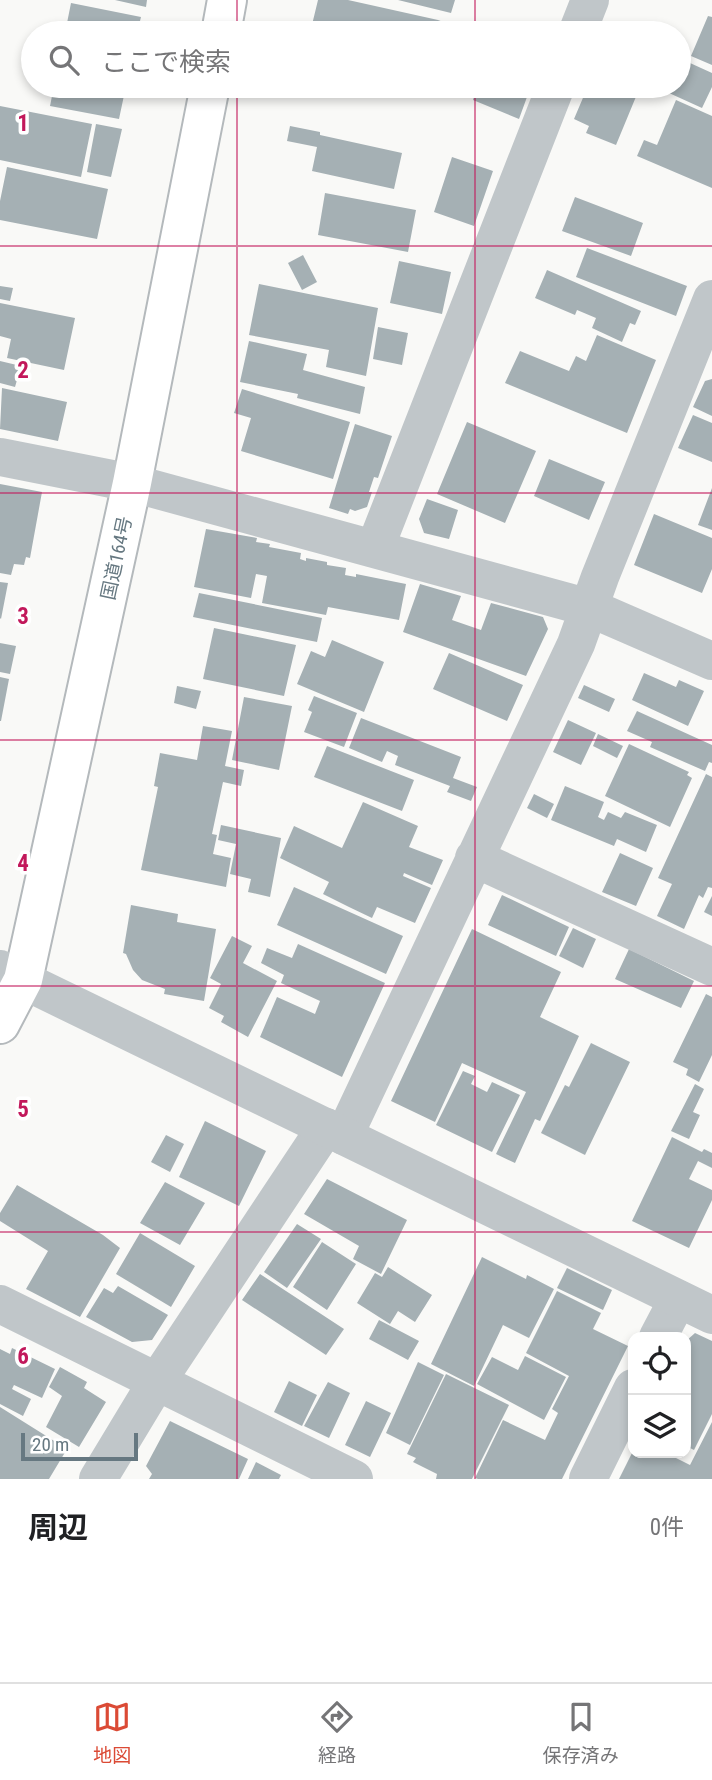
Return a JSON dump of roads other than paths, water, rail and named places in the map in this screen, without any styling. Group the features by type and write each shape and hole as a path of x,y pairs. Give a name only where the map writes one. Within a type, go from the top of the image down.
{"highway":[{"path":"223,21 227,0"},
{"name":"国道164号","path":"0,1024 132,483 208,98"}],"street":[{"path":"582,21 590,0"},
{"path":"375,548 551,98"},
{"path":"99,1479 156,1383 335,1131 474,858 576,643 703,344 712,299"},
{"path":"0,457 132,483 590,608 712,661"},
{"path":"474,858 712,967"},
{"path":"12,975 712,1315"},
{"path":"662,1332 678,1299"},
{"path":"0,1304 354,1479"},
{"path":"587,1479 629,1395"}]}
